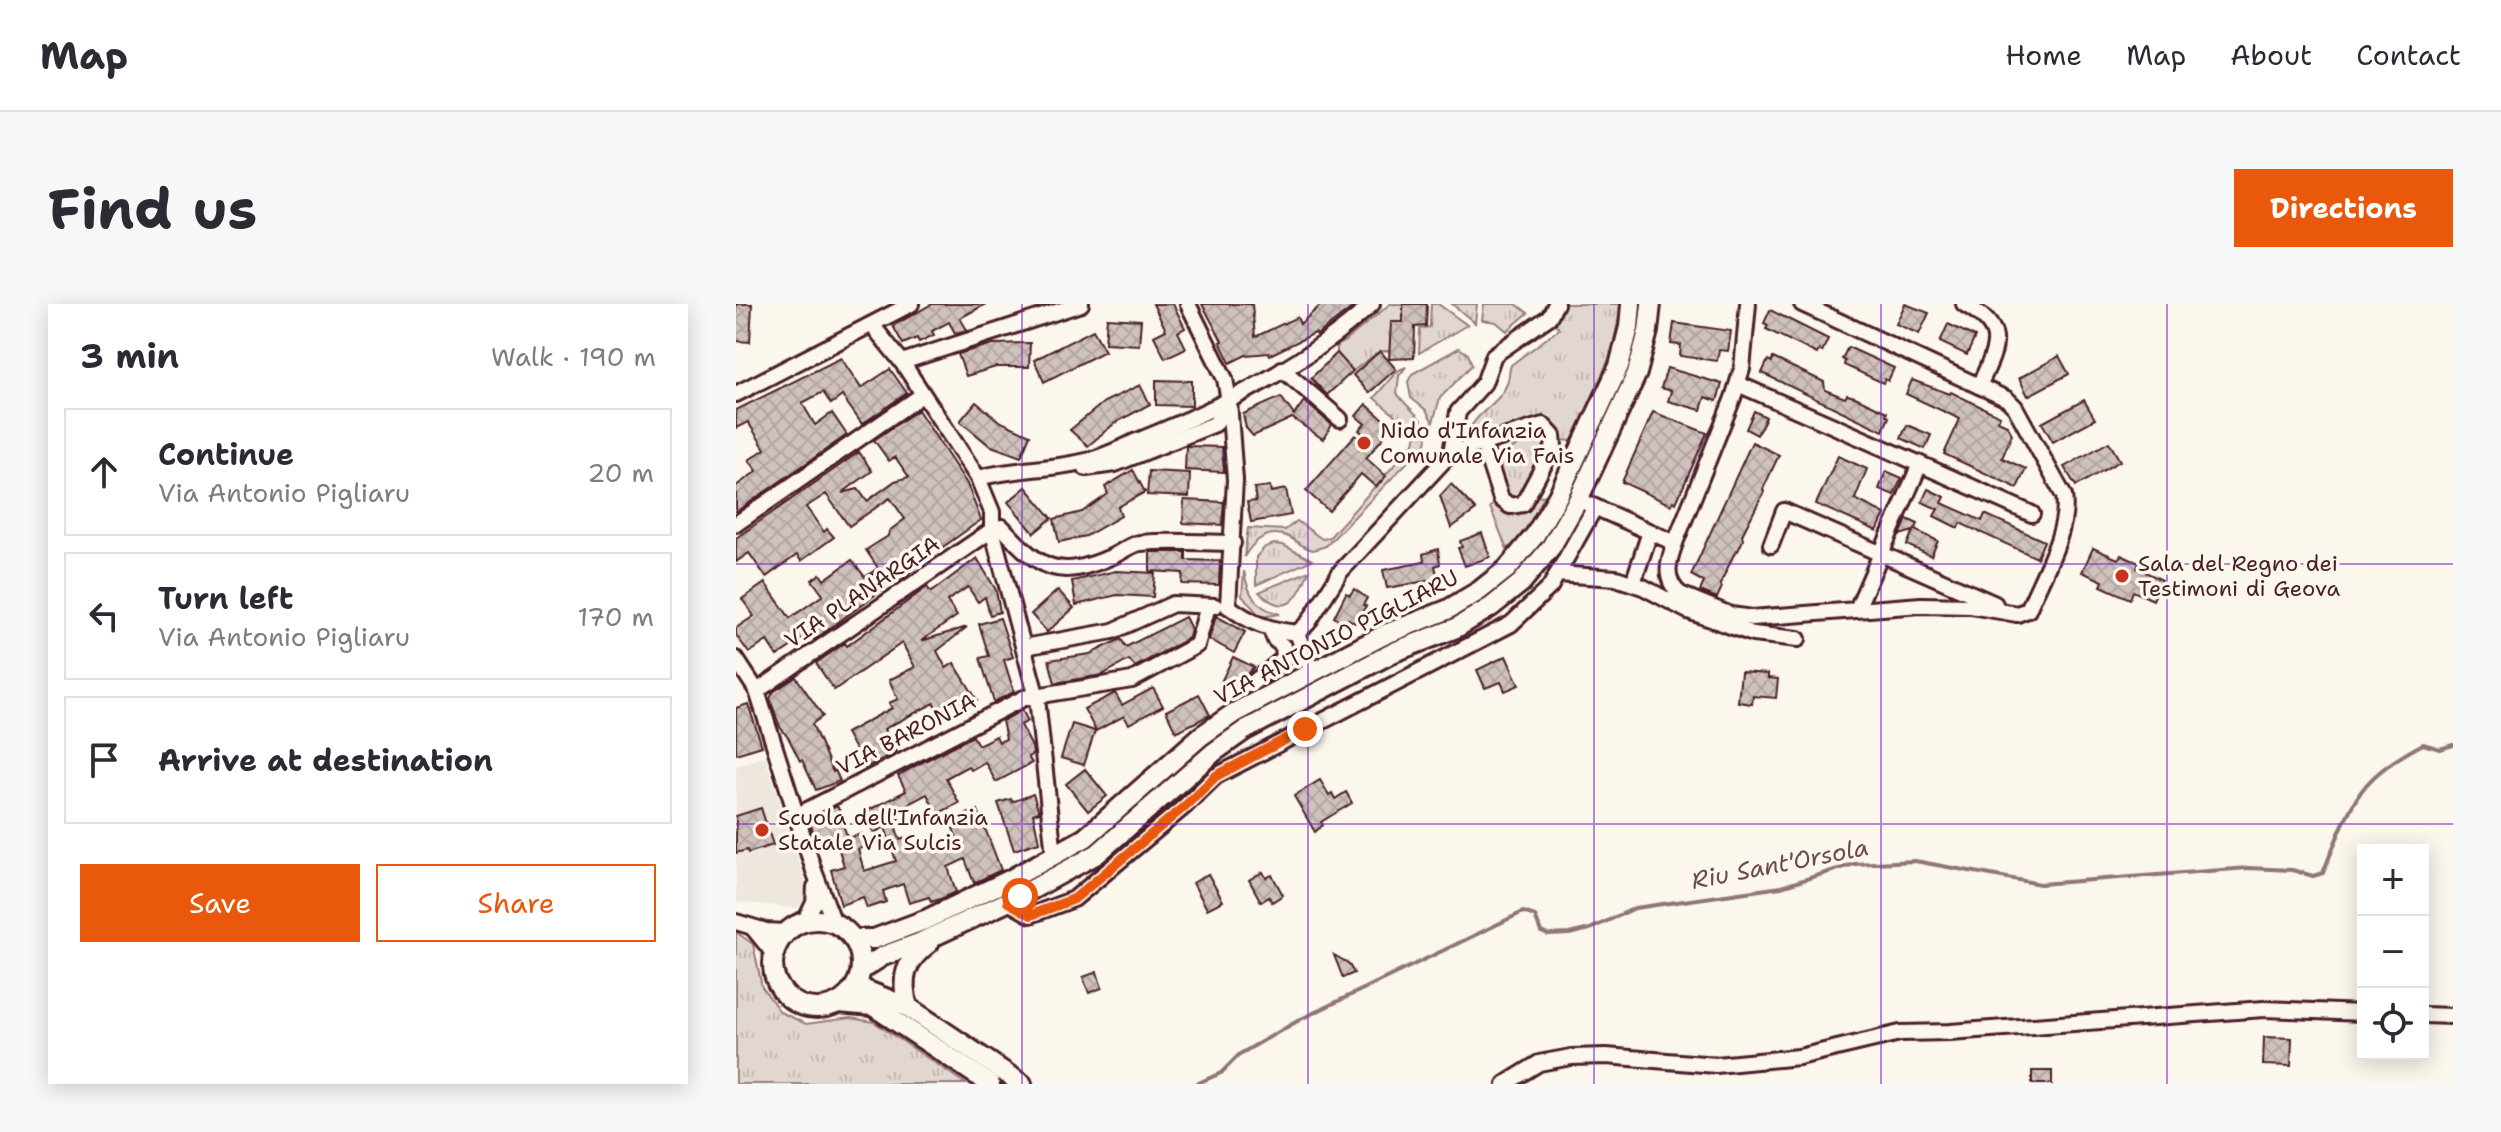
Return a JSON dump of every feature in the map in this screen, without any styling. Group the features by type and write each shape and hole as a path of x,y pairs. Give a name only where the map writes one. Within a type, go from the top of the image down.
{"main road":[{"name":"VIA ANTONIO PIGLIARU","path":"853,939 874,939 925,920 1085,838 1212,728 1234,713 1386,634 1447,610 1507,569 1535,535 1558,496 1619,366 1629,327 1631,304"},
{"name":"VIA ANTONIO PIGLIARU","path":"859,977 883,956 1008,902 1097,854 1214,752 1245,730 1394,652 1456,628 1491,607 1521,583 1586,504 1637,373 1648,331 1651,304"},
{"path":"819,920 834,923 853,939 860,954 859,977 849,995 838,1003 817,1009 796,1004 787,997 775,979 773,957 786,932 805,921 819,920"},
{"path":"911,1016 903,991 907,965 915,954 944,931"},
{"path":"859,977 865,990 1022,1084"},
{"path":"838,1003 873,1006 911,1016 990,1084"}],"street":[{"path":"736,394 911,304"},
{"path":"902,362 1081,304"},
{"path":"1188,304 1225,379 1229,401 1235,480 1228,606"},
{"path":"978,478 1087,461 1187,422 1229,401 1340,333 1372,304"},
{"path":"1451,453 1458,412 1484,383 1494,355 1549,317 1556,304"},
{"path":"1748,304 1738,384 1675,543 1669,561 1670,584 1680,594 1731,615 1752,618 1899,605 1955,605 2017,614 2028,610 2064,522 2065,505 2064,496 2015,407 2007,399 1802,304"},
{"path":"1964,304 1987,320 1996,332 1996,348 1979,386"},
{"path":"872,325 902,362 978,478 992,512 992,530 1037,698 1054,855"},
{"path":"1282,369 1340,419"},
{"path":"1738,384 2032,514"},
{"path":"736,524 922,395"},
{"path":"1024,647 1113,631 1173,604 1228,606 1251,623 1271,630 1297,633 1308,623 1341,571 1451,453 1537,425 1549,429 1554,446 1523,504 1518,506 1505,504 1483,444"},
{"path":"1857,609 1920,464"},
{"path":"1586,504 1675,543"},
{"name":"VIA ANTONIO PIGLIARU","path":"1008,902 1031,915 1074,899 1216,776 1511,624 1550,587 1586,504"},
{"path":"1771,545 1784,511 2017,614"},
{"path":"992,530 1002,527 1023,550 1050,569 1085,567 1137,543 1233,543"},
{"name":"VIA PLANARGIA","path":"757,691 992,530"},
{"path":"1633,583 1650,532"},
{"path":"1557,574 1616,578 1633,583 1688,611 1753,634 1798,639"},
{"name":"VIA BARONIA","path":"796,816 1024,698 1132,680 1197,645 1208,606"},
{"path":"1250,685 1284,658 1283,646 1275,640 1271,630"},
{"path":"1297,633 1312,672"},
{"path":"736,659 757,691 815,875 834,923"},
{"path":"805,921 814,903 815,875"},
{"path":"743,923 766,931 786,932"},
{"path":"743,923 761,935 773,957"},
{"path":"1505,1084 1539,1063 1571,1057 1606,1056 1716,1065 1799,1057 1900,1033 2264,1009 2357,1013"},
{"path":"2429,1015 2453,1016"}],"shaded area":[{"name":"Scuola dell'Infanzia Statale Via Sulcis","path":"765,756 809,894 803,904 796,908 736,902 736,766"}],"green space":[{"path":"1390,304 1403,304 1403,322 1390,351 1380,351 1353,371 1337,353 1337,345"},
{"path":"1431,304 1438,304 1467,325 1419,353 1420,329 1430,327"},
{"path":"1452,304 1477,304 1475,323"},
{"path":"1484,304 1516,304 1528,313 1507,331 1496,322 1482,320"},
{"path":"1565,304 1622,304 1611,354 1573,441 1561,440 1551,424 1539,419 1470,442 1466,440 1474,422 1503,392 1511,365 1559,329 1556,324"},
{"path":"1459,348 1468,354 1472,365 1440,398 1433,422 1426,410 1411,398 1408,382 1412,374"},
{"path":"1406,367 1399,376 1397,393 1422,422 1427,435 1426,443 1326,546 1313,550 1289,537 1275,534 1262,537 1244,557 1248,528 1285,530 1297,521 1322,539 1329,538 1414,443 1416,433 1374,398 1397,371"},
{"path":"1543,429 1548,444 1520,491 1521,499 1513,503 1504,492 1508,490 1495,455 1534,439 1535,431"},
{"path":"1547,495 1525,531 1507,549 1490,507 1498,502"},
{"path":"1283,545 1312,560 1256,585 1256,557 1265,547"},
{"path":"1244,571 1254,599 1280,614 1261,617 1242,596"},
{"path":"1309,571 1296,597 1284,605 1269,600 1259,592"},
{"path":"736,932 753,944 762,987 780,1012 806,1024 850,1018 874,1022 966,1084 736,1084"}],"building":[{"path":"736,304 752,304 750,342 736,341"},
{"path":"932,304 986,304 960,318 967,330 955,333 949,322 932,331 934,335 919,342 917,338 903,344 893,326"},
{"path":"1153,304 1173,304 1185,328 1178,332 1186,348 1165,358 1154,336 1166,330"},
{"path":"1202,304 1252,304 1255,337 1297,317 1300,324 1322,304 1357,304 1317,335 1315,333 1270,355 1246,355 1230,363"},
{"path":"1403,304 1427,304 1426,326 1415,327 1414,358 1389,359 1391,322 1403,322"},
{"path":"1905,304 1929,313 1919,334 1896,324"},
{"path":"1770,310 1828,339 1822,352 1819,350 1817,354 1766,329 1768,325 1764,323"},
{"path":"1107,318 1141,320 1139,345 1105,343"},
{"path":"1674,323 1731,331 1728,351 1719,350 1717,361 1680,356 1681,345 1671,344"},
{"path":"1948,324 1975,337 1967,355 1940,342"},
{"path":"1093,330 1105,351 1044,382 1034,360"},
{"path":"1030,343 1029,367 996,367 966,376 958,354 993,344"},
{"path":"1848,347 1894,368 1888,381 1885,379 1883,383 1844,365 1842,359"},
{"path":"1380,351 1396,369 1369,393 1353,375"},
{"path":"1337,353 1353,371 1327,395 1311,378"},
{"path":"2059,356 2069,374 2028,396 2019,378"},
{"path":"841,358 861,388 890,369 907,393 862,424 842,396 831,404 823,392 802,403 815,425 832,413 847,435 736,512 736,486 757,471 749,460 765,449 748,422 736,428 736,410"},
{"path":"1773,358 1824,382 1825,390 1845,398 1847,395 1855,397 1887,412 1889,417 1883,431 1762,373 1768,360 1772,362"},
{"path":"1667,368 1722,384 1717,401 1705,397 1701,410 1668,401 1671,391 1661,388"},
{"path":"1156,380 1192,381 1192,406 1156,405"},
{"path":"1912,380 1951,392 2000,416 1998,421 2007,425 2012,434 2002,458 2026,469 2017,488 1944,454 1960,419 1906,394"},
{"path":"1140,385 1150,404 1115,423 1088,446 1070,430 1104,402"},
{"path":"1281,397 1294,415 1304,401 1332,425 1323,439 1292,418 1253,436 1246,428 1243,414"},
{"path":"2084,400 2095,419 2053,442 2042,423"},
{"path":"976,402 999,421 1030,435 1021,457 989,445 960,421"},
{"name":"Nido d'Infanzia Comunale Via Fais","path":"1366,404 1392,427 1366,458 1386,476 1376,487 1361,474 1329,511 1306,491 1355,435 1363,441 1366,437 1359,430 1365,424 1356,416"},
{"path":"918,410 967,484 981,520 940,549 933,538 916,548 924,560 900,581 872,574 883,589 814,640 810,634 777,656 767,641 749,653 736,635 736,628 754,616 742,599 765,583 790,618 823,595 812,580 820,574 824,580 852,560 865,577 878,568 866,550 888,536 889,531 905,519 890,498 849,526 826,494 806,507 824,532 827,529 834,537 801,561 797,555 766,577 749,553 736,562 736,538 859,452 872,471 842,493 858,489 867,501 895,481 909,477 895,457 889,461 874,440"},
{"path":"1754,411 1766,417 1757,435 1746,429"},
{"path":"1653,412 1707,433 1676,503 1673,501 1671,505 1622,482"},
{"path":"1907,425 1931,435 1925,449 1901,438"},
{"path":"1752,442 1779,455 1742,535 1738,551 1720,584 1722,587 1717,598 1700,591 1704,582 1691,575"},
{"path":"2109,442 2120,461 2076,486 2064,467"},
{"path":"1186,446 1222,447 1224,472 1185,470"},
{"path":"1838,456 1867,469 1855,499 1885,514 1877,531 1816,504"},
{"path":"1133,470 1145,492 1118,507 1121,516 1086,536 1059,542 1054,519 1082,512 1108,494 1105,487"},
{"path":"1149,471 1190,473 1189,497 1147,495"},
{"path":"1886,471 1902,478 1894,495 1879,489"},
{"path":"1451,484 1476,510 1451,528 1440,496"},
{"path":"1270,486 1271,492 1286,489 1291,515 1251,522 1247,502 1256,501 1254,488"},
{"path":"1026,487 1052,518 1034,533 1008,502"},
{"path":"1928,489 1945,497 1942,503 1982,521 1985,514 2044,541 2037,558 1960,523 1958,528 1934,516 1938,509 1922,502"},
{"path":"1184,500 1224,502 1222,525 1183,523"},
{"path":"1907,519 1918,524 1915,530 1938,541 1931,556 1907,545 1913,531 1900,535"},
{"path":"1482,533 1490,557 1465,566 1458,548 1462,547 1460,541"},
{"name":"Sala del Regno dei Testimoni di Geova","path":"2093,548 2118,559 2121,555 2139,563 2137,568 2162,580 2153,600 2133,591 2130,599 2101,586 2103,581 2082,572"},
{"path":"1438,549 1440,564 1435,566 1438,579 1387,588 1383,570 1424,562 1423,554"},
{"path":"1150,552 1186,552 1186,560 1220,561 1219,585 1182,584 1183,573 1150,571"},
{"path":"977,558 996,590 1000,612 990,615 985,597 978,602 968,587 947,601 957,616 921,641 967,627 937,651 946,668 954,663 977,700 942,719 934,703 884,729 896,752 865,768 846,733 892,708 889,703 898,699 889,680 915,667 902,643 834,690 816,663 845,643 847,646 927,587 931,592"},
{"path":"1116,571 1155,573 1153,597 1117,595 1076,605 1072,581"},
{"path":"1354,589 1367,598 1363,605 1366,606 1355,623 1348,619 1346,624 1334,617 1346,593 1350,595"},
{"path":"1058,590 1074,608 1047,632 1031,614"},
{"path":"1216,616 1245,632 1234,653 1209,639"},
{"path":"1185,617 1191,629 1189,638 1135,667 1129,660 1102,675 1055,683 1049,660 1090,654 1121,639 1126,647"},
{"path":"1000,618 1013,657 1004,660 1014,692 994,702 980,658 989,656 979,624"},
{"path":"1506,656 1519,685 1505,691 1501,682 1485,688 1477,670"},
{"path":"1233,657 1254,667 1241,681 1241,694 1220,684"},
{"path":"1741,672 1768,674 1768,678 1778,679 1776,698 1753,696 1752,704 1738,702"},
{"path":"796,677 823,716 812,724 840,781 816,790 802,760 780,727 770,699 773,692"},
{"path":"1153,688 1163,706 1129,724 1124,716 1096,731 1084,709 1115,693 1122,705"},
{"path":"1199,694 1210,715 1176,732 1166,711"},
{"path":"748,704 762,746 736,754 736,708"},
{"path":"1022,710 1028,721 1021,725 1032,747 1033,754 1028,757 1032,763 996,782 985,762 971,770 968,766 946,778 959,803 937,814 927,794 895,811 899,819 894,822 900,840 917,834 922,848 928,849 957,839 950,820 978,810 1001,870 974,883 965,859 948,867 956,892 943,898 931,902 929,897 909,903 903,884 883,891 886,902 867,908 863,897 841,905 831,870 844,866 837,844 819,849 809,820 837,806 848,838 862,834 868,846 858,849 864,871 896,861 885,827 874,833 863,813 906,791 898,776 915,766 973,736 978,745 996,736 999,742 1006,739 1002,721"},
{"path":"1072,724 1095,731 1084,765 1061,758"},
{"path":"1085,769 1107,796 1088,811 1066,784"},
{"path":"1320,780 1329,795 1332,793 1335,799 1346,792 1352,803 1321,822 1323,825 1315,832 1294,796"},
{"path":"1033,794 1039,812 1033,814 1039,842 1014,850 998,803 1011,799 1012,802"},
{"path":"761,808 773,845 748,853 747,850 736,853 736,816"},
{"path":"1263,872 1266,878 1272,875 1283,895 1272,902 1269,897 1261,902 1249,880"},
{"path":"1208,874 1223,901 1207,909 1193,883"},
{"path":"1334,955 1348,963 1354,973 1343,978"},
{"path":"1097,972 1102,988 1089,993 1083,977"},
{"path":"2264,1037 2292,1038 2291,1066 2263,1065"},
{"path":"2032,1071 2052,1071 2052,1084 2032,1084"}],"waterway":[{"name":"Riu Sant'Orsola","path":"1196,1084 1221,1073 1240,1054 1301,1019 1523,912 1535,916 1541,932 1548,935 1569,934 1590,929 1635,908 1781,887 1854,864 1915,861 2040,884 2248,868 2292,870 2313,876 2323,873 2348,815 2373,778 2423,744 2440,749 2453,745"}],"place":[{"name":"Nido d'Infanzia Comunale Via Fais","path":"1364,443"},
{"name":"Sala del Regno dei Testimoni di Geova","path":"2122,576"},
{"name":"Scuola dell'Infanzia Statale Via Sulcis","path":"762,830"}],"route":[{"path":"1020,896 1008,902 1031,915 1074,899 1216,776 1305,729"}]}
